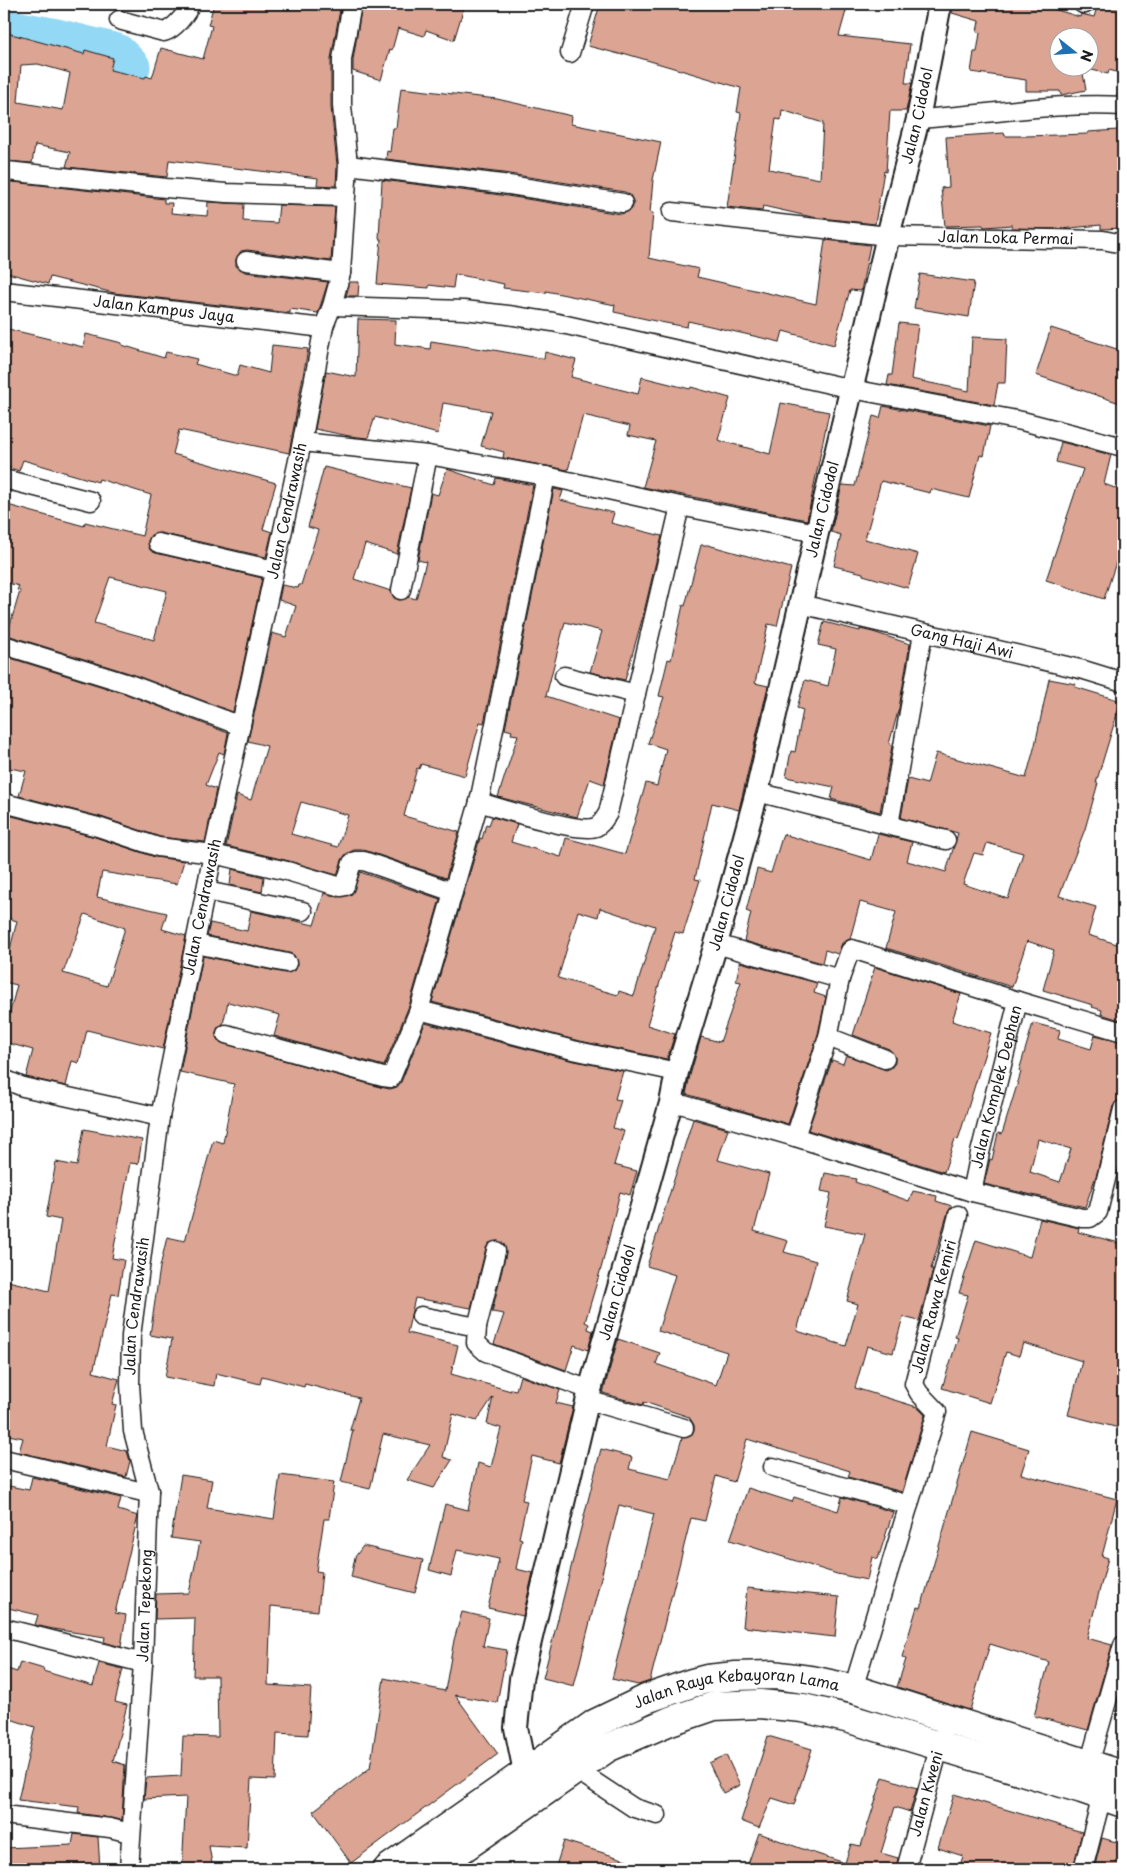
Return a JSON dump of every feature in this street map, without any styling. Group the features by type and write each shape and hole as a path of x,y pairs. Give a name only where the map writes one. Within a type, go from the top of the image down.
{"main road":[{"name":"Jalan Raya Kebayoran Lama","path":"388,1869 596,1723 646,1699 707,1679 774,1675 811,1680 853,1689 1123,1774"},
{"name":"Jalan Raya Kebayoran Lama","path":"433,1869 607,1748 628,1738 714,1706 760,1704 803,1708 850,1718 1102,1796"}],"street":[{"path":"119,20 164,32 170,31 188,10 190,4"},
{"name":"Jalan Cendrawasih","path":"149,1492 133,1431 130,1384 132,1336 146,1215 160,1117 213,854 302,442 324,326 332,306 341,273 348,165 342,106 342,59 352,4"},
{"path":"570,52 585,4"},
{"name":"Jalan Cidodol","path":"539,1795 525,1772 516,1728 520,1679 588,1395 671,1103 677,1072 716,944 757,792 816,533 918,116 940,4"},
{"path":"918,116 1081,105 1123,106"},
{"path":"348,165 502,184 623,204"},
{"path":"7,171 226,193 346,197"},
{"name":"Jalan Loka Permai","path":"672,212 888,236 1103,240 1123,244"},
{"path":"246,261 341,273"},
{"name":"Jalan Kampus Jaya","path":"4,291 316,327 324,326"},
{"path":"332,306 464,310 508,314 553,322 852,389 1022,421 1123,447"},
{"path":"302,442 428,455 546,476 680,506 816,533"},
{"path":"401,590 428,455"},
{"path":"226,1034 390,1078 419,1010 479,802 546,476"},
{"path":"4,479 91,501"},
{"path":"479,802 564,825 589,829 597,827 608,813 680,506"},
{"path":"158,543 274,570"},
{"name":"Gang Haji Awi","path":"800,604 1084,670 1123,682"},
{"path":"889,826 923,633"},
{"path":"4,645 129,684 241,726"},
{"path":"564,676 636,694"},
{"path":"757,792 946,840"},
{"path":"4,803 98,827 158,847 213,854 286,871 341,887 346,886 352,863 364,861 453,892"},
{"path":"206,891 303,911"},
{"path":"196,944 287,963"},
{"path":"716,944 840,979"},
{"path":"795,1136 828,1037 840,979 852,949 1018,1001"},
{"name":"Jalan Komplek Dephan","path":"972,1192 1018,1001 1123,1032"},
{"path":"419,1010 573,1050 677,1072"},
{"path":"828,1037 885,1059"},
{"path":"4,1079 22,1087 160,1117"},
{"name":"Jalan Komplek Dephan","path":"671,1103 795,1136 972,1192 1082,1218 1090,1218 1098,1212 1118,1152 1123,1109"},
{"name":"Jalan Rawa Kemiri","path":"853,1689 937,1412 919,1393 914,1384 958,1215"},
{"path":"496,1251 477,1327 476,1343 486,1352 588,1395 684,1428"},
{"path":"421,1316 477,1327"},
{"path":"4,1458 149,1492"},
{"path":"773,1467 909,1505"},
{"name":"Jalan Tepekong","path":"128,1869 143,1663 149,1492"},
{"path":"4,1628 143,1663"},
{"path":"1083,1869 1102,1796 1090,1763 1123,1645"},
{"name":"Jalan Kweni","path":"906,1869 948,1718"},
{"path":"575,1769 634,1808 657,1815"},
{"path":"4,1814 110,1828 130,1833"}],"building":[{"path":"214,4 341,4 331,59 331,107 337,165 336,186 317,185 318,178 169,160 167,177 66,167 70,152 35,145 32,163 4,161 4,32 84,54 85,50 113,58 110,70 152,78 161,48 203,59 212,26 208,25","holes":["38,64 70,73 63,110 18,102 21,65"]},
{"path":"362,4 465,4 454,40 426,30 424,36 398,28 381,80 353,71"},
{"path":"600,4 848,4 839,36 910,44 905,83 912,83 906,111 890,111 886,172 884,171 875,224 812,217 763,206 762,211 727,207 741,113 737,112 741,88 623,53 623,55 588,46","holes":["782,110 823,123 820,179 769,169 776,119 781,120"]},
{"path":"953,4 1048,4 1047,7 1080,17 1081,14 1094,17 1098,4 1123,4 1123,74 1109,70 1108,74 1100,72 1100,28 1050,28 1050,78 1084,78 1086,90 1061,95 1060,91 1026,91 1026,80 971,72 974,52 977,52 980,33 977,32 979,21 952,13"},
{"path":"401,88 497,99 572,116 571,124 661,142 653,180 650,213 653,213 649,258 699,269 697,277 816,304 825,240 870,245 861,291 850,290 834,345 783,331 780,342 688,321 687,327 660,322 614,312 615,305 546,291 546,293 503,288 504,284 455,274 453,288 429,285 429,288 377,284 381,239 379,239 382,180 501,195 621,214 631,210 634,204 630,195 625,192 503,173 386,159 387,151 390,152 393,128 396,128"},
{"path":"1118,130 1121,179 1123,179 1123,228 1101,229 1101,225 1060,229 1012,228 1012,225 985,227 983,225 945,226 941,188 949,187 946,137 1004,133 1005,136 1088,134 1088,132"},
{"path":"4,181 164,199 164,203 172,203 171,213 207,216 208,202 244,204 243,221 277,223 279,205 335,207 331,261 247,250 241,251 236,259 236,266 245,272 328,282 318,313 290,309 290,313 114,293 50,277 48,284 4,272"},
{"path":"920,274 974,282 969,317 914,308"},
{"path":"350,282 359,282 358,296 346,296"},
{"path":"358,319 396,320 395,344 430,349 431,341 544,359 545,352 576,360 571,377 638,394 642,377 690,389 691,387 730,398 718,440 770,454 781,403 829,412 807,520 643,487 656,441 628,435 630,426 583,415 568,470 503,458 504,452 481,446 491,411 443,403 438,434 375,417 368,438 315,429 326,371 356,377"},
{"path":"899,323 918,325 911,379 969,391 972,337 1007,339 1005,383 998,383 994,405 887,385 889,375 892,375"},
{"path":"4,328 83,347 86,334 122,343 122,345 164,358 166,352 197,359 195,364 237,376 240,365 269,373 272,345 308,349 289,453 179,430 173,454 276,483 263,529 272,532 266,557 160,533 151,535 148,541 150,550 156,553 262,578 233,712 132,674 7,635 20,591 17,590 19,586 4,582 4,504 84,526 85,522 142,536 151,495 99,479 98,482 23,460 19,471 4,466","holes":["110,577 167,591 154,640 94,623"]},
{"path":"1051,328 1123,351 1123,404 1036,375"},
{"path":"883,406 990,426 984,456 980,455 969,498 931,489 930,493 881,481 865,539 918,554 908,588 863,575 863,573 834,566 841,535 831,532 842,485 855,486 873,416 880,418"},
{"path":"1061,442 1111,455 1104,484 1123,491 1123,541 1104,599 1046,580 1083,469 1056,462"},
{"path":"324,467 411,488 397,554 365,544 354,579 391,591 394,598 399,600 409,597 416,599 426,562 418,560 431,493 438,495 447,469 494,485 496,478 533,485 484,723 480,722 465,776 421,764 419,769 417,768 404,816 459,832 446,878 364,850 354,850 346,854 337,875 226,846 237,795 251,800 267,746 248,741 272,633 286,637 296,606 279,600 282,585 298,588 301,585 318,530 308,527","holes":["301,802 348,815 338,847 291,834"]},
{"path":"554,489 563,491 560,500 614,513 611,523 662,536 643,616 625,680 590,672 602,631 565,622 546,696 619,720 604,784 590,779 577,817 498,797 518,735 511,734 512,731 505,729"},
{"path":"701,545 708,545 791,568 777,626 768,624 755,683 768,686 739,810 712,803 695,879 700,880 683,934 675,932 647,1025 675,1034 667,1059 575,1040 432,1002 480,838 482,839 486,824 489,825 492,817 517,824 511,842 561,857 566,838 625,854 646,783 657,786 666,749 648,743 664,697 659,696 668,659 671,660 683,605 685,606","holes":["600,908 655,926 634,996 619,991 618,995 558,978 578,911 598,917"]},
{"path":"824,622 860,631 860,629 873,632 910,644 899,708 889,744 892,746 880,812 831,799 834,787 786,777 791,751 795,752 803,710 797,708 805,680 828,686 836,649 818,645"},
{"path":"4,656 126,694 228,733 224,754 219,752 206,785 216,789 205,842 160,837 101,817 19,796 26,771 4,767"},
{"path":"1049,679 1076,684 1075,687 1121,701 1096,783 1098,783 1085,829 1059,896 1096,907 1088,935 1123,946 1123,1021 1101,1014 1102,1010 1092,1007 1093,1005 1043,990 1054,950 1027,941 1012,987 886,948 896,912 860,902 850,939 842,943 838,954 825,950 822,963 744,941 751,913 746,911 757,869 771,873 783,834 871,860 878,834 912,842 907,861 946,872 958,833 901,818 908,779 927,784 936,753 1026,778","holes":["987,843 1023,853 1008,899 963,884 974,853 983,855"]},
{"path":"4,814 95,837 155,857 184,861 177,884 102,872 97,897 167,913 162,929 186,936 163,1049 87,1030 79,1063 72,1061 66,1086 26,1077 33,1050 4,1042 4,1035 17,985 4,982 4,973 17,921 4,917","holes":["85,914 125,928 107,986 63,973"]},
{"path":"232,869 264,877 262,892 230,885"},
{"path":"360,872 440,899 409,1006 384,1066 274,1036 280,1015 228,1002 223,1024 218,1027 216,1032 219,1042 390,1089 397,1087 401,1082 425,1023 570,1060 623,1071 615,1099 621,1100 613,1128 624,1131 614,1165 637,1171 630,1195 620,1192 602,1265 585,1322 589,1324 588,1329 593,1331 588,1350 574,1345 566,1370 494,1344 504,1314 492,1312 506,1253 504,1244 498,1241 489,1243 486,1248 471,1308 415,1298 407,1333 458,1345 451,1374 511,1391 511,1389 516,1390 520,1376 560,1390 556,1403 573,1407 559,1463 532,1456 522,1500 527,1501 519,1538 522,1539 516,1569 533,1573 523,1616 488,1608 499,1559 457,1550 451,1576 429,1570 445,1504 468,1510 478,1463 491,1467 501,1428 487,1424 493,1397 477,1421 453,1414 443,1457 452,1460 434,1488 407,1480 430,1445 383,1434 370,1489 341,1482 353,1430 350,1430 359,1398 305,1384 304,1387 262,1376 260,1384 216,1373 214,1386 165,1377 172,1339 150,1335 160,1267 167,1237 185,1241 213,1140 223,1143 234,1084 180,1072 203,956 285,973 295,970 297,965 294,955 289,953 207,936 210,923 247,931 251,911 314,925 324,893 338,897 352,894"},
{"path":"740,962 817,983 814,993 826,997 818,1034 788,1124 686,1094 701,1037 720,1042 741,982 736,981"},
{"path":"875,967 961,994 952,1021 991,1033 958,1140 955,1139 944,1172 808,1130 832,1060 843,1064 846,1055 886,1070 895,1063 895,1057 889,1049 853,1035"},
{"path":"1033,1023 1060,1030 1058,1039 1091,1049 1095,1035 1123,1042 1123,1086 1120,1099 1113,1106 1097,1173 1085,1207 984,1184 998,1133 1002,1134 1021,1072 1019,1071","holes":["1038,1139 1071,1149 1060,1182 1030,1172"]},
{"path":"693,1119 728,1129 718,1160 769,1174 754,1231 788,1241 784,1252 816,1261 797,1331 846,1346 858,1304 847,1301 865,1234 824,1226 831,1193 821,1191 825,1173 856,1179 855,1182 909,1201 913,1191 937,1196 936,1201 952,1206 948,1212 931,1269 933,1269 919,1321 903,1317 893,1353 867,1346 855,1388 917,1407 925,1415 902,1492 848,1477 850,1471 747,1439 734,1482 716,1476 705,1521 691,1518 650,1681 638,1685 612,1679 654,1514 619,1505 574,1686 543,1678 601,1449 632,1457 629,1469 670,1479 682,1438 691,1436 694,1430 694,1425 689,1417 644,1402 643,1405 603,1393 618,1339 660,1353 656,1364 716,1385 727,1352 658,1331 675,1275 647,1266"},
{"path":"84,1129 142,1140 138,1164 130,1163 112,1258 124,1260 118,1295 112,1294 93,1372 119,1379 112,1404 116,1405 107,1446 127,1451 130,1461 126,1477 19,1452 23,1438 4,1434 4,1280 49,1291 61,1220 46,1217 56,1162 77,1166"},
{"path":"1040,1219 1079,1228 1078,1232 1123,1244 1123,1429 1068,1415 1082,1361 1023,1343 1019,1356 1006,1352 990,1403 942,1388 958,1338 955,1337 968,1295 959,1293 976,1240 1030,1257"},
{"path":"972,1432 1029,1449 1021,1474 1117,1499 1102,1556 1108,1558 1087,1638 1112,1645 1088,1730 1034,1716 1049,1662 990,1644 970,1710 897,1687 906,1659 902,1657 917,1607 921,1608"},
{"path":"181,1475 212,1480 207,1508 274,1519 280,1475 334,1482 329,1519 324,1519 316,1571 322,1572 318,1611 271,1606 268,1685 311,1688 308,1735 277,1733 275,1780 251,1779 247,1848 209,1846 213,1869 182,1869 186,1797 144,1799 146,1778 181,1776 183,1736 218,1737 217,1676 193,1676 195,1618 155,1619 156,1594 189,1593 200,1542 171,1538"},
{"path":"32,1477 121,1498 118,1510 138,1516 115,1613 126,1615 121,1647 104,1642 105,1637 35,1625 38,1615 4,1607 4,1485 29,1490"},
{"path":"748,1488 792,1502 794,1497 838,1511 842,1497 893,1512 878,1559 872,1557 867,1580 837,1574 730,1540"},
{"path":"363,1546 423,1560 415,1593 351,1577 355,1557"},
{"path":"747,1588 839,1597 835,1637 743,1627"},
{"path":"462,1612 489,1618 483,1646 507,1650 497,1703 455,1695 498,1754 351,1863 313,1811 370,1768 384,1678 445,1691 454,1640"},
{"path":"20,1662 93,1686 99,1663 123,1669 115,1702 127,1705 113,1761 125,1765 122,1820 78,1813 79,1807 18,1800 35,1727 4,1717 4,1668 17,1672"},
{"path":"768,1736 812,1749 794,1805 772,1798 759,1828 741,1821"},
{"path":"726,1755 740,1785 723,1793 709,1763"},
{"path":"883,1777 917,1788 910,1812 895,1807 881,1853 898,1858 896,1869 763,1869 748,1864 759,1833 845,1863 851,1844 861,1846"},
{"path":"954,1794 1082,1832 1073,1869 959,1869 963,1856 938,1848"},
{"path":"74,1834 98,1837 100,1869 4,1869 4,1848 72,1845"},
{"path":"1102,1838 1123,1844 1123,1869 1094,1869"},
{"path":"564,1841 643,1865 643,1869 555,1869"}],"waterway":[{"path":"4,28 117,53 131,67"}]}
